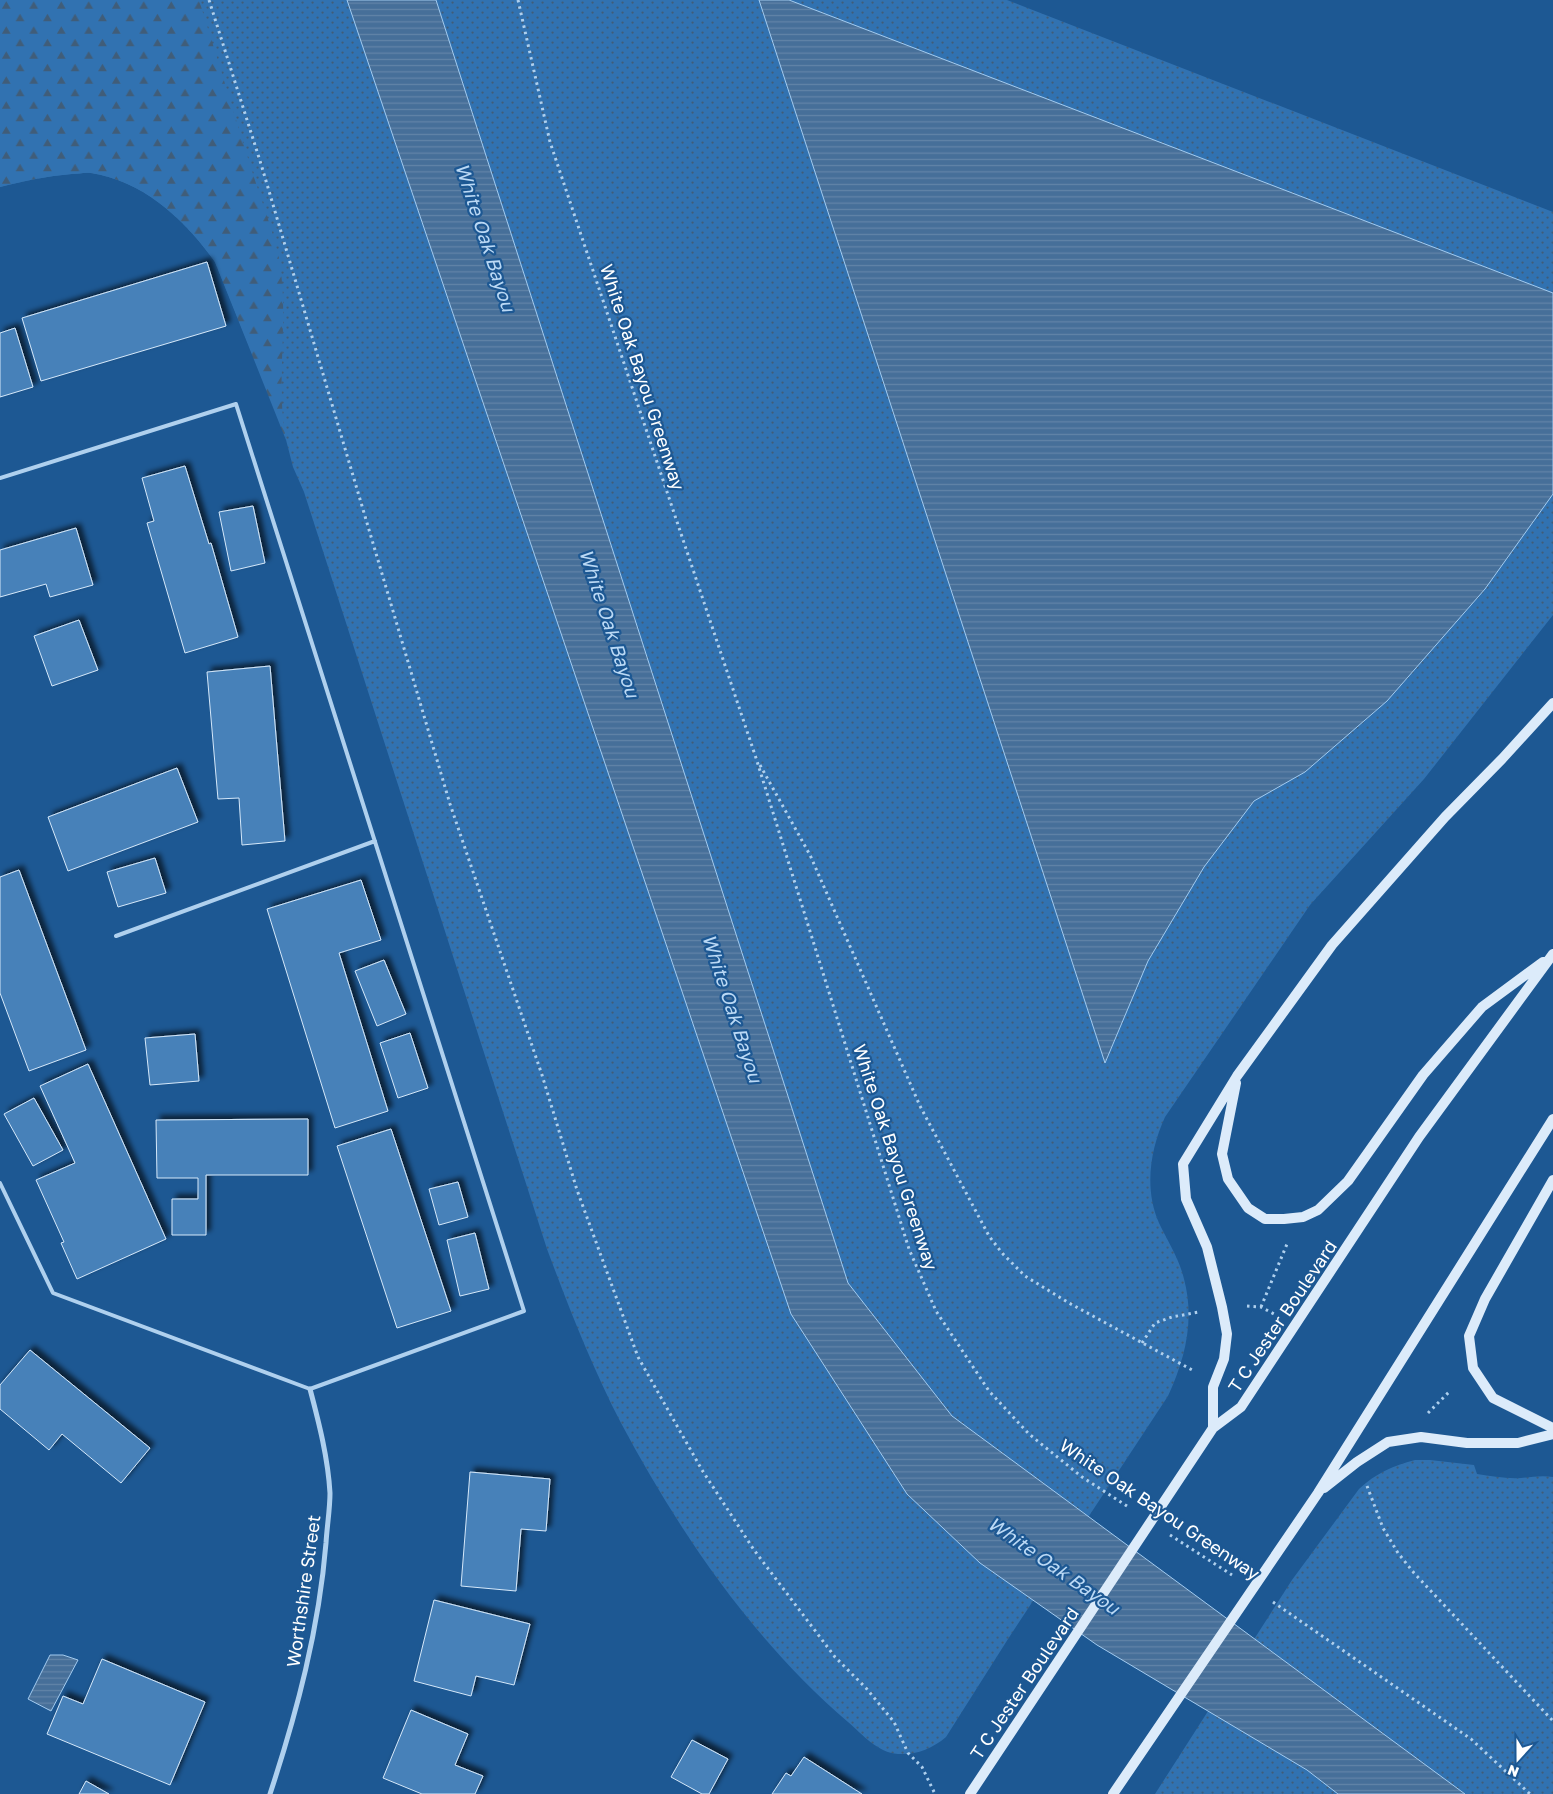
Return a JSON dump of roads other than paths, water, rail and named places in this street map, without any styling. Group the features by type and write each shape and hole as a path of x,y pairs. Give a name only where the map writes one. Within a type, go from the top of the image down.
{"main road":[{"path":"1213,1428 1213,1388 1224,1359 1226,1334 1222,1307 1207,1247 1186,1199 1183,1164 1237,1076 1332,945 1444,817 1502,759 1553,703"},
{"path":"1237,1076 1222,1154 1228,1179 1248,1208 1265,1219 1303,1217 1318,1210 1348,1182 1423,1075 1482,1006 1552,954"},
{"name":"T C Jester Boulevard","path":"970,1794 1213,1428 1241,1407 1419,1138 1552,954"},
{"path":"1113,1794 1318,1494 1553,1118"},
{"path":"1553,1180 1486,1299 1469,1336 1473,1368 1493,1398 1553,1428"},
{"path":"1318,1494 1358,1462 1388,1442 1421,1437 1467,1442 1518,1443 1553,1434"}],"street":[{"name":"Worthshire Street","path":"270,1794 290,1734 311,1649 324,1563 330,1494 322,1431 310,1389"}],"lane":[{"path":"0,478 236,404 524,1311 310,1389 53,1293 0,1183"},
{"path":"116,936 375,842"}],"water":[{"name":"White Oak Bayou","path":"347,0 436,0 848,1283 952,1416 1465,1794 1338,1794 1307,1770 1097,1645 980,1563 907,1494 791,1314"},
{"path":"759,0 789,0 1553,293 1553,494 1485,589 1387,701 1305,772 1254,801 1204,867 1148,961 1105,1063"},
{"path":"50,1655 63,1655 78,1660 51,1711 28,1699"}]}
